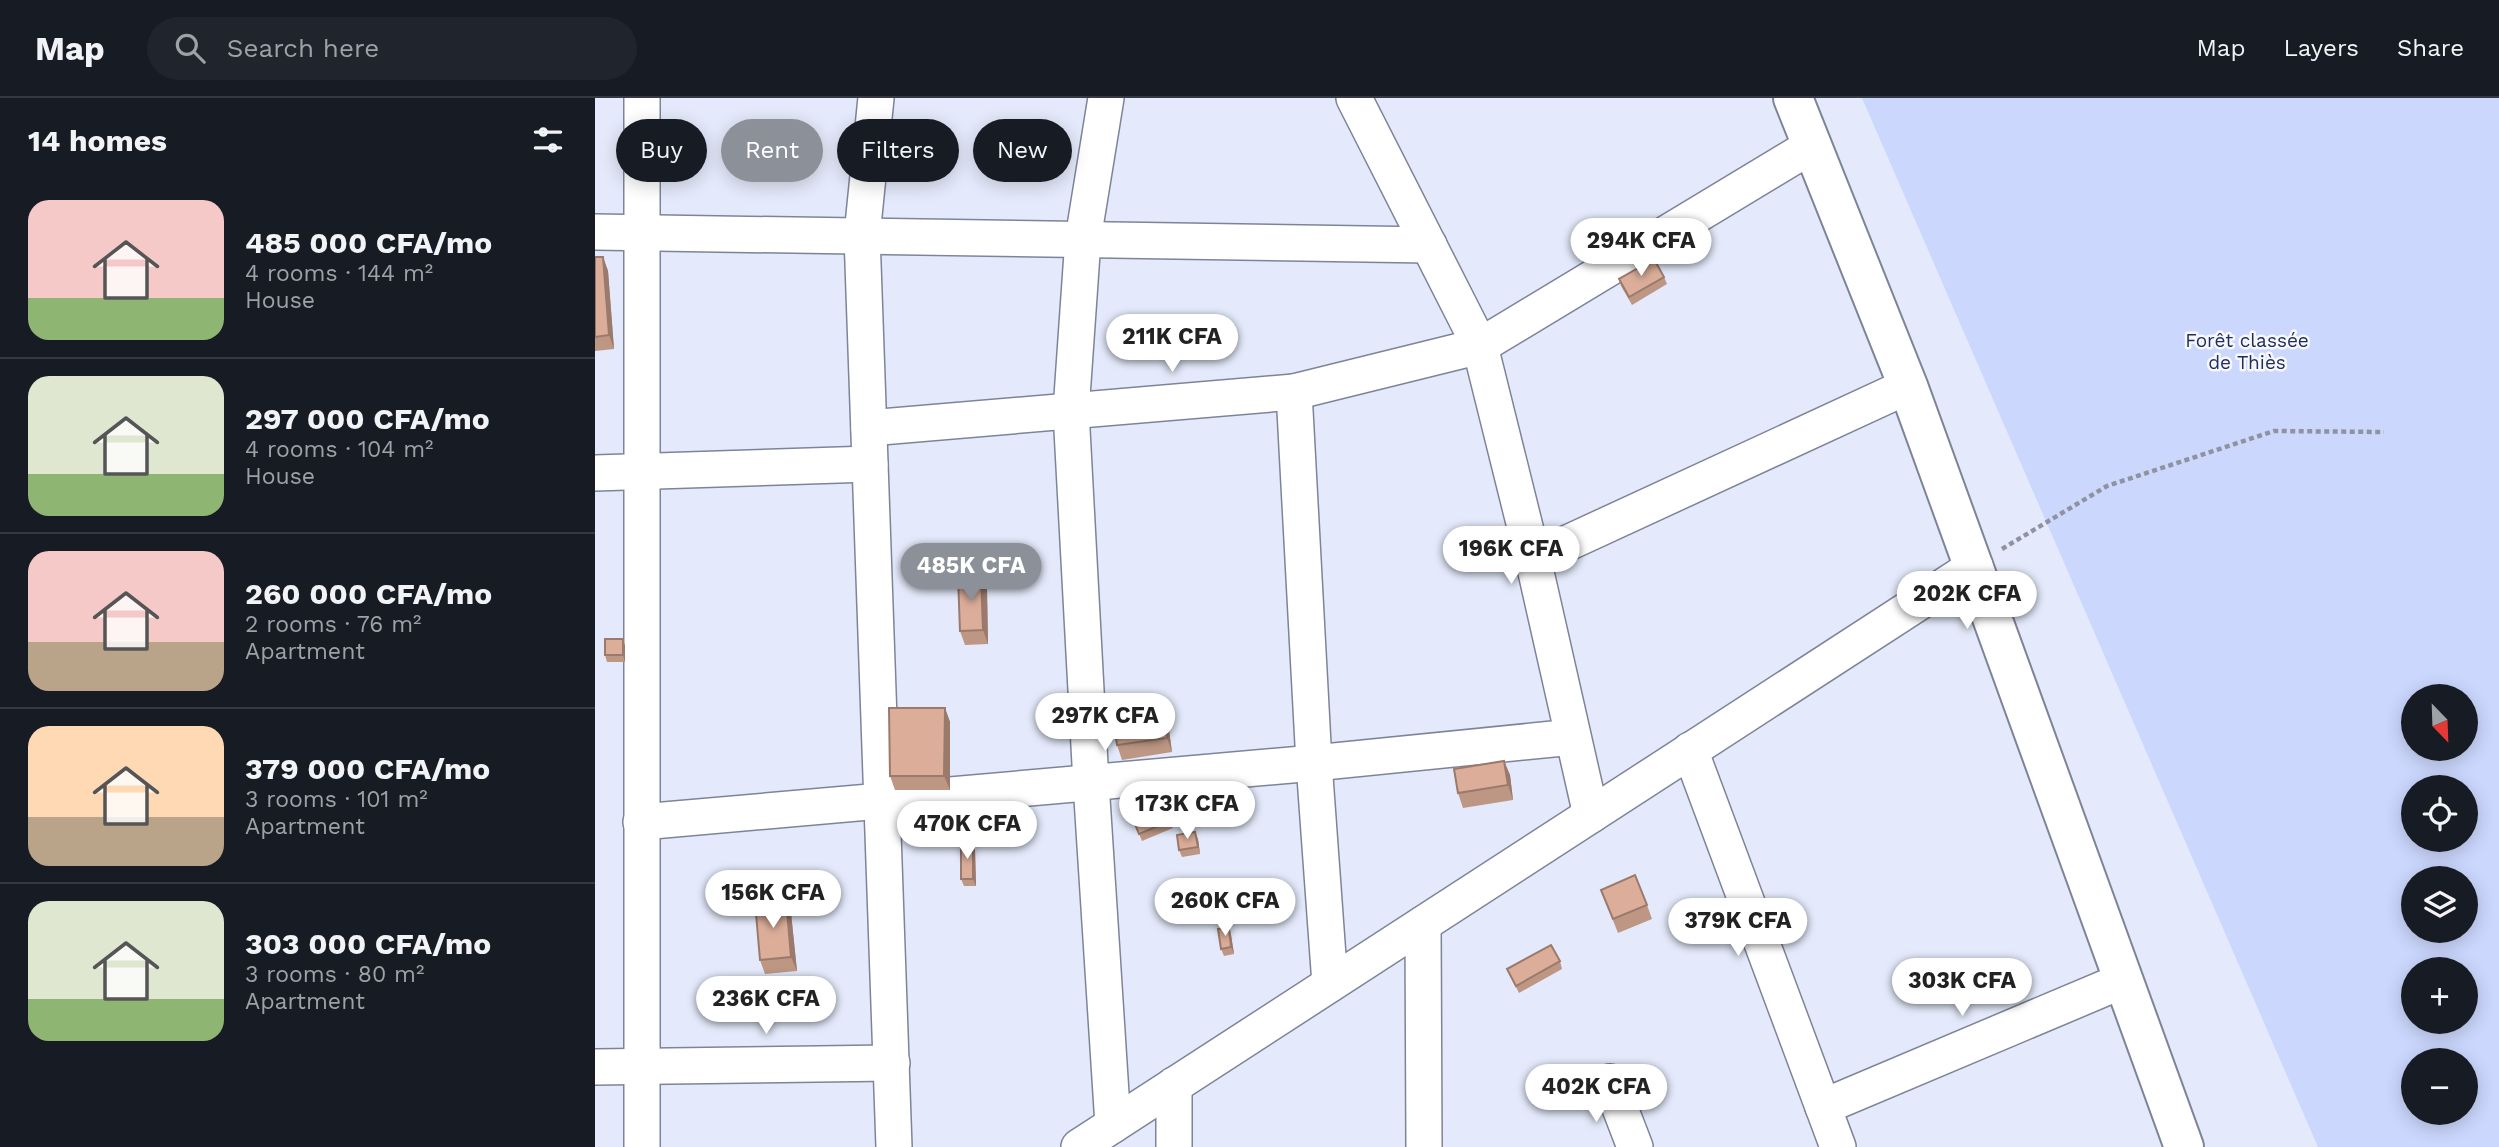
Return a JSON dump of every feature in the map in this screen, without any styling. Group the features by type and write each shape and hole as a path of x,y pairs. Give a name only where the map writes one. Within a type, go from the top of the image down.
{"main road":[{"path":"1793,98 1908,386 2184,1147"}],"street":[{"path":"642,98 642,1147"},
{"path":"876,98 862,235 894,1147"},
{"path":"1106,98 1083,239 1071,411 1113,1125"},
{"path":"1354,98 1480,346 1533,559 1591,815"},
{"path":"869,428 1294,392 1480,346 1813,145"},
{"path":"595,232 1429,244"},
{"path":"1533,559 1908,386"},
{"path":"1294,392 1314,763 1330,984"},
{"path":"595,473 870,464"},
{"path":"1079,1147 1975,566"},
{"path":"641,822 1314,763 1573,737"},
{"path":"1691,750 1837,1147"},
{"path":"1423,924 1424,1147"},
{"path":"1823,1107 2124,980"},
{"path":"595,1067 891,1062"},
{"path":"1610,1082 1635,1147"},
{"path":"1174,1085 1174,1147"}],"path":[{"path":"1975,566 2106,486 2261,435 2274,431 2384,432"}],"green space":[{"name":"Forêt classée de Thiès","path":"1862,98 2499,98 2499,1147 2318,1147"}],"building":[{"path":"595,257 603,257 609,335 595,337"},
{"path":"1654,259 1664,277 1629,297 1619,279"},
{"path":"981,575 983,630 960,631 958,576"},
{"path":"605,639 623,639 623,655 605,655"},
{"path":"889,708 945,708 944,776 890,776"},
{"path":"1163,708 1167,738 1117,745 1113,716"},
{"path":"1504,761 1508,785 1458,793 1454,769"},
{"path":"1161,801 1170,821 1139,834 1131,814"},
{"path":"1195,832 1198,847 1179,850 1177,835"},
{"path":"961,843 973,843 973,879 961,879"},
{"path":"1635,875 1647,905 1613,919 1601,890"},
{"path":"786,899 791,957 760,960 755,902"},
{"path":"1229,928 1231,947 1221,949 1218,929"},
{"path":"1551,945 1560,961 1516,986 1507,969"}]}
